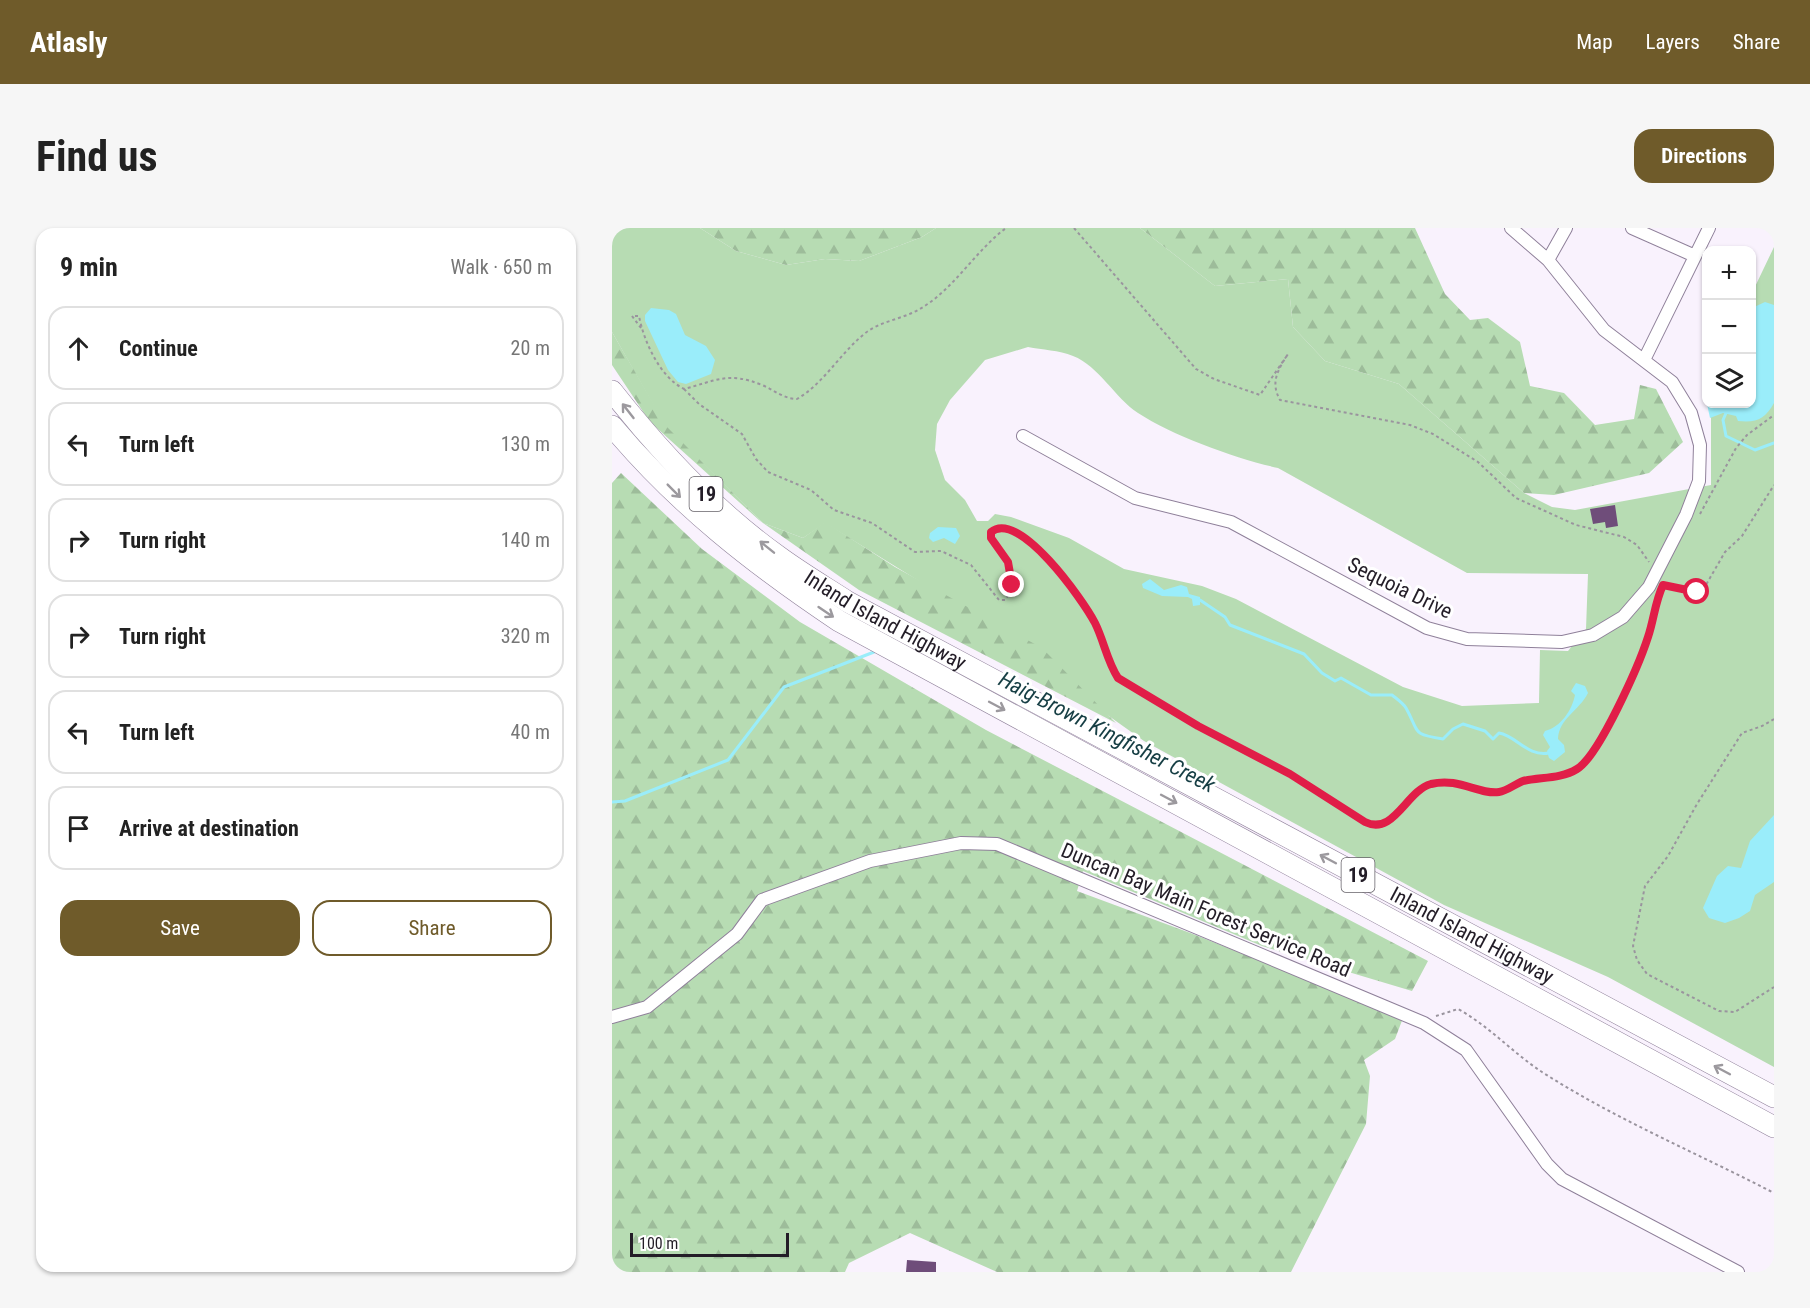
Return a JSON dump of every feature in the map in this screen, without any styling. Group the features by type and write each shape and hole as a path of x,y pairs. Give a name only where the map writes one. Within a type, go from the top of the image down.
{"highway":[{"name":"Inland Island Highway","path":"612,391 657,445 723,511 778,556 848,602 1774,1097"},
{"name":"Inland Island Highway","path":"612,426 632,450 710,527 769,574 839,621 1774,1128"}],"street":[{"name":"Sequoia Drive","path":"1023,436 1135,498 1232,522 1427,628 1467,639 1562,642 1593,635 1623,617 1649,587 1686,515 1699,481 1700,445 1692,413 1672,382 1604,330 1548,260 1511,228"},
{"path":"1548,260 1566,228"},
{"path":"1632,228 1695,256"},
{"path":"1644,360 1709,228"},
{"name":"Duncan Bay Main Forest Service Road","path":"612,1017 647,1006 737,934 762,900 870,861 961,843 997,844 1421,1022 1466,1050 1547,1164 1562,1179 1738,1272"}],"path":[{"path":"684,389 716,378 729,377 758,383 789,399 797,399 863,335 878,325 918,310 944,290 990,239 1005,228"},
{"path":"1074,228 1196,369 1214,380 1260,395 1288,354 1275,378 1274,390 1280,399 1410,425 1433,434 1478,462 1516,498 1576,525 1624,537 1637,545 1650,565"},
{"path":"641,328 667,378 742,434 756,459 768,472 811,490 834,510 872,523 915,552 941,551 971,565 999,600 1005,600 1010,594 1011,572 1008,562 991,538 991,532 1004,527 1017,532 1038,549 1087,608 1118,678 1198,726 1290,774 1371,825 1388,821 1421,788 1429,785 1450,782 1501,792 1523,782 1577,770 1591,758 1621,698 1647,640 1654,607 1668,575"},
{"path":"1699,516 1736,448 1747,435 1774,415"},
{"path":"1659,583 1697,592 1703,590 1725,552 1742,536 1774,485"},
{"path":"1774,719 1742,733 1697,804 1668,856 1645,886 1633,946 1637,960 1647,974 1719,1011 1735,1012 1774,987"},
{"path":"1421,1022 1458,1010 1474,1018 1541,1071 1620,1115 1774,1193"}],"green space":[{"path":"612,228 700,228 736,251 786,265 825,259 859,261 922,237 936,228 1140,228 1215,286 1288,279 1293,327 1325,361 1399,384 1524,493 1552,507 1575,510 1711,485 1711,408 1756,408 1756,285 1774,247 1774,1067 1608,977 1444,905 1144,741 919,581 825,523 803,538 763,523 666,427 612,332","holes":["1028,347 1062,352 1091,367 1130,407 1152,422 1206,446 1278,468 1467,573 1588,574 1586,629 1568,651 1540,650 1539,703 1462,706 1403,687 1236,599 1202,586 1124,569 1069,538 1011,517 995,514 988,521 977,521 965,500 945,480 935,450 937,424 950,400 985,360"]},
{"path":"700,228 936,228 922,237 859,261 825,259 786,265 736,251"},
{"path":"1140,228 1415,228 1445,294 1470,320 1488,318 1520,342 1530,386 1564,393 1595,425 1634,419 1640,385 1656,389 1683,442 1649,473 1554,495 1524,493 1399,384 1325,361 1293,327 1288,279 1215,286"},
{"path":"612,332 667,427 763,523 650,422 612,365"},
{"path":"621,473 702,549 800,622 986,730 1428,961 1412,991 1262,946 1083,871 1077,891 1193,934 1403,1018 1395,1039 1364,1060 1370,1076 1366,1124 1291,1272 997,1272 910,1233 849,1263 845,1272 612,1272 612,483"},
{"path":"825,522 895,567 1042,648 1116,723 859,590 763,523 803,538"}],"water":[{"path":"1765,302 1774,305 1774,403 1760,419 1738,421 1736,416 1723,413 1710,418 1708,408 1756,408 1756,306"},
{"path":"651,308 669,310 676,314 685,335 706,346 715,360 711,374 686,384 678,382 668,370 645,321 645,315"},
{"path":"938,527 956,528 960,536 955,544 944,538 933,542 929,538 930,533"},
{"path":"1150,579 1164,590 1181,585 1187,587 1189,594 1200,597 1200,605 1193,606 1192,599 1188,597 1162,596 1143,588 1142,584"},
{"path":"1576,683 1585,686 1588,693 1562,725 1558,739 1564,745 1565,752 1554,761 1549,758 1547,751 1550,747 1543,735 1545,731 1561,722 1568,712 1575,695 1571,691"},
{"path":"1774,815 1774,882 1755,895 1750,911 1739,918 1725,923 1709,918 1703,908 1717,876 1728,866 1741,868 1750,841"}],"building":[{"path":"1615,505 1618,526 1606,528 1605,522 1593,524 1590,509"},
{"path":"907,1260 936,1262 936,1272 906,1272"}],"waterway":[{"path":"1726,413 1723,420 1726,436 1755,450 1774,443"},
{"path":"1200,600 1225,617 1230,625 1304,654 1322,673 1335,681 1341,678 1371,695 1392,695 1405,706 1421,734 1443,739 1453,729 1463,724 1485,731 1493,739 1499,733 1534,752 1549,753"},
{"name":"Haig-Brown Kingfisher Creek","path":"612,802 625,801 728,760 784,687 874,652"}],"route":[{"path":"1012,585 1008,562 991,538 991,532 996,528 1004,527 1027,539 1069,585 1087,608 1096,625 1111,667 1118,678 1139,693 1198,726 1290,774 1371,825 1379,825 1388,821 1421,788 1429,785 1450,782 1501,792 1523,782 1564,775 1577,770 1591,758 1616,708 1647,640 1652,626 1654,607 1663,585 1697,592"}]}
